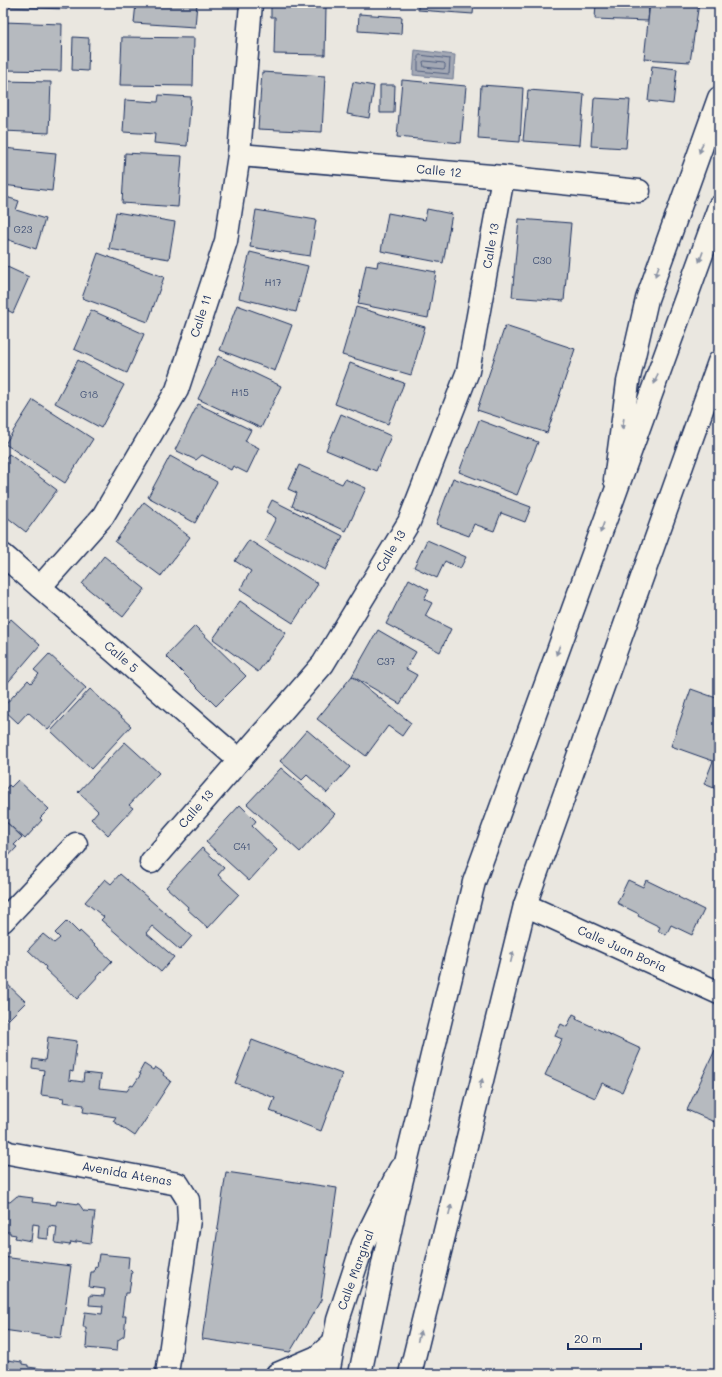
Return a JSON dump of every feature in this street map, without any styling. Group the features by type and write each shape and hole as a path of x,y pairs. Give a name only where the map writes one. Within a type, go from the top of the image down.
{"street":[{"name":"Calle 11","path":"40,587 103,516 177,390 226,241 239,155 251,3"},
{"path":"613,498 628,382 648,299 719,98"},
{"name":"Calle 12","path":"239,155 503,177 639,191"},
{"name":"Calle 13","path":"151,862 323,664 409,522 468,372 503,177"},
{"path":"360,1374 394,1212 474,882 719,207"},
{"path":"410,1374 525,905 719,362"},
{"name":"Calle 5","path":"3,555 239,760"},
{"path":"3,921 76,844"},
{"name":"Calle Juan Boria","path":"525,905 719,993"},
{"name":"Avenida Atenas","path":"3,1150 10,1153 178,1184 188,1200 189,1220 166,1374"},
{"name":"Calle Marginal","path":"328,1374 338,1320 363,1244 409,1150"},
{"path":"277,1374 316,1357 334,1342"}],"water":[{"path":"415,50 455,55 453,79 413,75"}],"building":[{"path":"3,3 67,3 67,9 3,7"},
{"path":"136,3 197,3 195,27 134,23"},
{"path":"418,3 474,3 473,14 418,10"},
{"path":"596,3 649,3 648,21 595,19"},
{"path":"650,3 699,3 690,62 644,59"},
{"path":"271,6 326,7 325,55 274,54 275,17 271,17"},
{"path":"359,14 402,17 401,34 358,31"},
{"path":"3,22 62,24 61,71 3,70"},
{"path":"73,37 89,38 88,71 72,70"},
{"path":"122,37 194,38 193,86 120,85"},
{"path":"652,66 677,69 673,104 648,101"},
{"path":"262,72 325,76 322,132 258,129"},
{"path":"402,80 466,86 461,143 397,137"},
{"path":"3,81 51,82 49,133 3,131"},
{"path":"353,82 374,86 369,118 347,114"},
{"path":"380,85 395,85 394,113 380,113"},
{"path":"481,85 523,88 520,142 478,139"},
{"path":"528,90 584,94 580,145 523,141"},
{"path":"159,95 191,97 187,146 154,143 155,134 123,132 125,100 158,102"},
{"path":"594,98 630,100 626,148 591,146"},
{"path":"3,148 56,153 52,191 3,185"},
{"path":"125,153 182,156 178,207 122,203"},
{"path":"3,196 19,201 16,210 45,219 36,249 6,239 3,251"},
{"path":"427,209 452,214 443,263 381,251 388,213 425,220"},
{"path":"256,210 316,220 310,256 250,247"},
{"path":"116,212 175,222 169,259 109,249"},
{"path":"519,219 571,223 564,301 512,297"},
{"path":"250,252 308,266 296,312 239,298"},
{"path":"98,253 164,277 148,322 82,298"},
{"path":"378,261 436,272 428,318 358,304 366,265 377,267"},
{"path":"3,265 29,277 13,313 3,308"},
{"path":"237,305 292,325 275,371 220,350"},
{"path":"356,307 425,327 411,375 342,355"},
{"path":"91,310 144,334 127,373 74,349"},
{"path":"505,326 575,349 547,433 477,410"},
{"path":"218,356 281,386 261,428 198,399"},
{"path":"78,360 124,385 101,428 55,403"},
{"path":"350,363 404,383 388,424 335,404"},
{"path":"33,400 93,439 65,483 5,444"},
{"path":"198,404 251,430 245,441 259,448 247,473 233,466 231,470 202,455 196,460 175,450"},
{"path":"341,414 391,436 376,471 326,450"},
{"path":"479,420 538,442 517,495 459,472"},
{"path":"9,454 57,490 26,532 3,514 3,461"},
{"path":"170,456 217,482 195,523 148,497"},
{"path":"299,465 342,484 345,479 366,488 346,531 292,506 297,493 288,489"},
{"path":"453,478 531,507 525,522 501,513 494,531 474,524 469,536 436,524"},
{"path":"272,500 343,536 325,570 265,540 276,518 266,512"},
{"path":"144,502 190,537 161,576 115,542"},
{"path":"249,540 318,584 293,623 240,589 251,571 235,561"},
{"path":"427,540 466,557 460,569 445,561 437,578 414,567"},
{"path":"104,556 145,589 123,617 82,584"},
{"path":"409,579 429,590 424,599 432,603 425,616 451,629 440,652 386,624"},
{"path":"240,601 286,633 258,672 213,639"},
{"path":"11,619 40,645 4,687 3,628"},
{"path":"195,626 246,676 216,706 166,656"},
{"path":"378,630 416,652 406,669 417,675 400,704 352,676"},
{"path":"49,654 86,688 48,730 28,712 18,723 3,709 3,707 28,680 31,683 39,674 34,670"},
{"path":"352,676 411,723 402,736 388,726 366,756 317,719"},
{"path":"90,689 131,726 91,769 51,731"},
{"path":"691,689 719,699 719,790 704,784 713,761 671,746"},
{"path":"307,730 350,767 327,793 307,775 302,780 280,761"},
{"path":"125,742 159,773 129,805 133,808 108,835 91,819 98,811 78,792"},
{"path":"281,768 335,814 300,852 247,804"},
{"path":"18,780 49,809 40,818 42,820 25,839 3,819 3,792 9,785 11,787"},
{"path":"240,805 256,821 252,826 277,850 249,881 206,842"},
{"path":"3,819 22,837 14,845 17,847 3,862"},
{"path":"202,848 224,868 218,875 239,894 208,928 166,887"},
{"path":"120,874 192,936 180,950 152,926 146,933 174,957 161,972 101,920 104,917 85,902 105,879 111,884"},
{"path":"628,880 643,887 646,880 704,910 692,935 671,925 666,935 658,931 660,927 617,903"},
{"path":"67,921 112,961 77,999 45,969 46,967 28,950 43,934 54,943 60,938 55,933"},
{"path":"3,980 26,1002 8,1020 3,1014"},
{"path":"573,1014 577,1016 576,1019 641,1049 622,1092 602,1083 595,1098 545,1075 562,1039 555,1036 561,1024 567,1027"},
{"path":"48,1037 77,1041 73,1072 70,1071 69,1080 83,1082 84,1073 101,1075 99,1088 127,1091 131,1085 133,1086 141,1074 139,1073 144,1064 153,1070 155,1067 164,1073 163,1075 171,1081 135,1136 113,1121 116,1117 83,1112 84,1105 63,1102 64,1098 41,1095 44,1070 32,1068 33,1059 45,1061"},
{"path":"252,1040 342,1074 321,1131 270,1111 275,1098 235,1083"},
{"path":"715,1050 719,1052 719,1124 687,1110"},
{"path":"226,1172 337,1188 321,1300 290,1352 202,1339"},
{"path":"17,1196 33,1198 32,1202 56,1205 57,1201 79,1204 84,1211 95,1212 91,1243 76,1241 76,1243 71,1242 70,1245 55,1243 57,1227 49,1226 48,1239 38,1238 39,1225 33,1224 31,1241 15,1238 16,1235 10,1234 10,1232 3,1232 3,1201 10,1202"},
{"path":"99,1254 129,1257 128,1268 132,1272 129,1293 125,1293 122,1316 126,1316 124,1336 118,1340 117,1351 86,1348 87,1333 86,1327 83,1327 85,1312 102,1314 103,1306 89,1305 90,1295 104,1296 105,1289 89,1287 91,1272 94,1272 95,1266 97,1267"},
{"path":"3,1257 71,1266 61,1338 3,1330"},
{"path":"8,1360 22,1362 22,1364 28,1365 28,1367 43,1369 42,1374 6,1374"}]}
